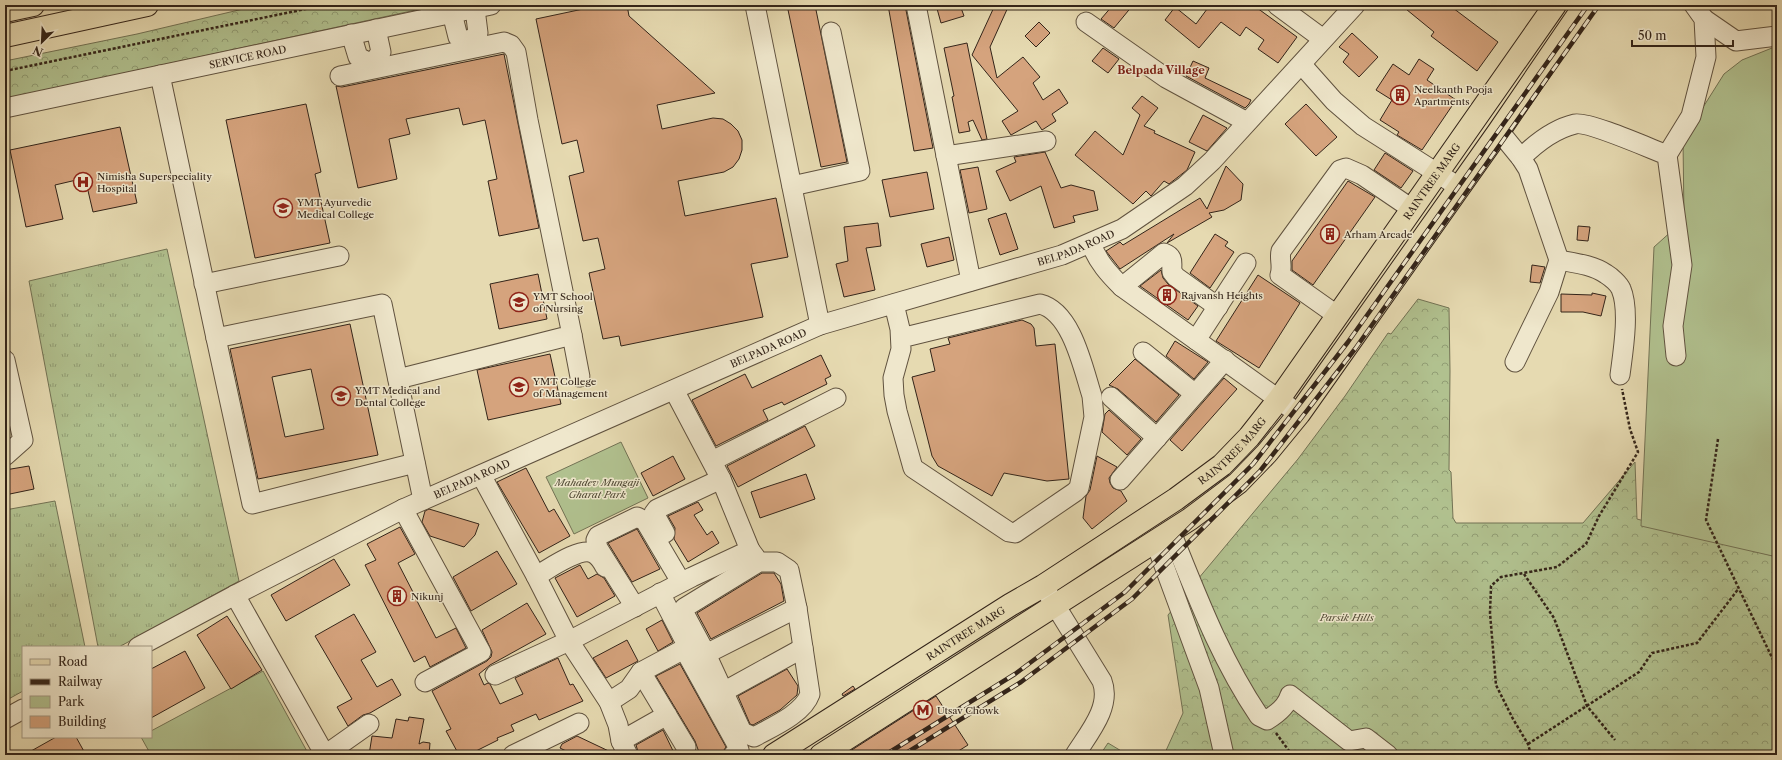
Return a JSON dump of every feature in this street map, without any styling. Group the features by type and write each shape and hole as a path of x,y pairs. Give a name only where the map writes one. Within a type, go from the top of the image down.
{"main road":[{"path":"5,11 33,5"},
{"path":"5,36 147,5"},
{"name":"RAINTREE MARG","path":"774,755 1010,605 1043,586 1176,499 1222,465 1249,437 1279,399 1555,5"},
{"path":"821,755 1056,606 1163,536 1238,483 1267,453 1299,414 1499,131 1585,5"}],"street":[{"path":"755,5 820,325"},
{"path":"916,5 971,281"},
{"path":"1277,5 1323,40"},
{"name":"BELPADA ROAD","path":"140,646 235,594 403,509 820,325 1062,255 1091,244 1122,228 1154,209 1185,186 1212,161 1302,65 1355,5"},
{"path":"470,46 478,32 483,7"},
{"name":"SERVICE ROAD","path":"5,108 483,7"},
{"path":"1699,12 1736,41 1777,36"},
{"path":"1676,356 1673,326 1682,265 1667,155 1691,116 1706,57 1699,12"},
{"path":"452,13 458,37 470,46"},
{"path":"1086,22 1166,78 1247,122"},
{"path":"373,67 381,52 376,30"},
{"path":"792,186 860,171 832,32"},
{"path":"352,34 358,57 373,67"},
{"path":"340,76 373,67 470,46 504,42 511,45 516,52 528,120 580,378"},
{"path":"1302,65 1334,101 1363,126 1459,187"},
{"path":"160,75 252,504 415,463"},
{"path":"1521,158 1534,146 1555,131 1576,123 1602,130 1667,155"},
{"path":"1499,131 1528,169 1560,260 1548,292 1515,362"},
{"path":"946,156 1046,141"},
{"path":"1338,316 1280,275 1282,267 1280,256 1281,251 1340,170 1346,168 1362,175 1412,209"},
{"path":"1091,244 1096,258 1105,270 1122,287 1299,414"},
{"path":"1122,287 1164,253 1171,257 1173,261 1172,272 1176,277 1218,307"},
{"path":"204,284 338,256"},
{"path":"1560,260 1591,267 1606,274 1621,288 1624,299 1624,338 1620,375"},
{"path":"1196,340 1246,263"},
{"path":"216,338 382,304 423,500"},
{"path":"894,304 901,338 901,349 894,378 894,395 913,468 1005,530 1014,533 1079,488 1094,416 1094,406 1071,334 1056,312 1048,306 1040,304 901,338"},
{"path":"398,379 572,335"},
{"path":"1143,352 1195,394"},
{"path":"5,360 23,440 5,456"},
{"path":"1120,480 1225,360"},
{"path":"674,390 717,471 755,556"},
{"path":"1111,397 1157,438"},
{"path":"701,481 836,398"},
{"path":"717,471 654,513 677,585 686,643 684,650 739,750 733,755"},
{"path":"480,475 536,576 569,641 609,702 625,748 667,715"},
{"path":"403,509 481,652 425,682"},
{"path":"633,608 598,548 596,540 598,536 636,517 642,518 645,521 686,606"},
{"path":"1163,536 1225,658 1259,716 1268,720 1277,714 1289,700 1290,695 1349,741 1366,738 1388,755"},
{"path":"1163,536 1209,688 1224,755"},
{"path":"536,576 579,552 593,553 599,557 633,608"},
{"path":"495,675 569,641 677,585 755,556 777,562 789,570 797,608 810,694 802,709 754,737 742,732 706,654 683,611 686,606 755,556"},
{"path":"1043,586 1105,688 1105,698 1102,709 1075,755"},
{"path":"235,594 324,755 368,724"},
{"path":"706,654 797,608"},
{"path":"724,692 803,648"},
{"path":"609,702 629,689 641,672 684,650"},
{"path":"641,672 686,747"},
{"path":"5,719 22,710"},
{"path":"513,755 579,723"}],"path":[{"path":"5,71 325,5"},
{"path":"1531,755 1528,744 1513,719 1496,685 1490,613 1491,586 1501,577 1557,567 1586,544 1599,516 1638,452 1630,429 1620,375"},
{"path":"1718,439 1706,520 1777,668"},
{"path":"1524,574 1554,618 1586,706 1615,740"},
{"path":"1528,744 1639,672 1652,653 1697,643 1739,588"},
{"path":"1268,720 1292,755"}],"green space":[{"path":"260,5 439,5 5,99 5,61 137,34"},
{"path":"1777,46 1777,557 1641,526 1654,247 1684,220 1683,139 1724,74 1742,60"},
{"path":"167,249 239,581 121,646 98,646 29,281"},
{"name":"Parsik Hills","path":"1418,299 1449,308 1449,470 1451,472 1453,518 1456,523 1583,523 1635,462 1637,519 1777,557 1777,755 1164,755 1183,713 1168,615 1298,459 1345,396 1388,333 1391,334"},
{"name":"Mahadev Mungaji Gharat Park","path":"621,442 648,498 574,534 546,477"},
{"path":"55,501 85,646 22,646 22,692 5,701 5,510"},
{"path":"263,671 309,755 151,755 142,738 152,738 152,730"},
{"path":"1108,743 1128,755 1100,755"}],"building":[{"path":"602,5 627,5 629,16 715,93 657,105 662,129 713,118 723,119 738,131 742,140 742,150 739,159 733,167 724,172 678,181 685,216 776,198 788,257 751,264 763,317 621,346 619,336 603,339 589,273 605,269 598,238 583,241 569,176 584,172 577,140 562,144 536,19"},
{"path":"787,5 815,5 847,162 821,167"},
{"path":"888,5 905,5 933,148 914,151"},
{"path":"936,5 960,5 964,16 941,23"},
{"path":"995,5 1009,5 990,47 997,78 1023,57 1040,77 1033,83 1043,100 1059,89 1068,103 1052,114 1056,121 1042,130 1036,121 1011,135 1002,121 1018,111 972,55"},
{"path":"1113,5 1133,5 1114,28 1101,19"},
{"path":"1210,5 1253,5 1297,37 1278,63 1258,49 1264,40 1246,27 1240,36 1221,22 1199,48 1165,20 1175,7 1196,24"},
{"path":"1401,5 1449,5 1498,42 1477,71 1431,36 1434,32"},
{"path":"1039,22 1050,33 1036,47 1025,36"},
{"path":"1352,33 1378,57 1359,77 1343,62 1349,54 1339,47"},
{"path":"967,43 987,139 982,140 973,120 968,122 970,131 959,133 952,97 954,96 944,48"},
{"path":"1103,48 1119,59 1108,73 1092,61"},
{"path":"504,54 539,228 499,236 488,181 497,179 485,120 463,125 459,108 406,119 410,134 389,139 397,179 358,188 336,86 342,87"},
{"path":"1419,59 1434,69 1427,80 1456,100 1422,150 1397,135 1399,132 1380,120 1392,100 1376,90 1393,64 1409,75"},
{"path":"1193,61 1209,68 1205,78 1251,100 1249,104 1245,108 1186,76"},
{"path":"1142,96 1158,108 1144,126 1155,131 1154,133 1195,152 1187,170 1169,184 1164,181 1151,196 1146,191 1133,204 1075,155 1095,131 1123,155 1140,115 1132,108"},
{"name":"YMT Ayurvedic Medical College","path":"306,104 321,172 315,174 330,243 255,258 226,120"},
{"path":"1306,104 1337,137 1316,156 1285,124"},
{"path":"1203,115 1227,128 1207,151 1189,142"},
{"path":"120,127 137,203 93,212 85,178 55,185 63,219 26,227 10,150"},
{"path":"1045,152 1061,188 1071,185 1094,191 1098,210 1073,216 1075,222 1054,228 1041,186 1010,201 996,171 1016,162 1014,157"},
{"path":"1385,153 1413,171 1401,188 1374,170"},
{"path":"1226,166 1243,184 1241,200 1224,210 1209,213 1212,217 1167,243 1174,234 1120,269 1106,251 1120,242 1123,245 1200,198 1207,209"},
{"path":"978,167 987,209 969,213 960,170"},
{"path":"927,172 934,209 890,217 882,180"},
{"name":"Arham Arcade","path":"1348,181 1375,197 1313,285 1292,270 1292,261"},
{"path":"1006,213 1018,249 1000,255 988,219"},
{"path":"878,223 881,246 866,248 875,290 844,297 836,264 848,261 844,227"},
{"path":"1578,226 1590,227 1588,241 1577,240"},
{"path":"1215,234 1228,242 1225,246 1234,252 1210,288 1190,273"},
{"path":"949,237 954,260 927,267 921,244"},
{"path":"1532,265 1545,267 1540,283 1530,282"},
{"path":"1161,270 1163,278 1168,284 1198,306 1188,320 1140,286"},
{"name":"YMT School of Nursing","path":"538,274 547,319 499,329 490,284"},
{"path":"1258,275 1300,303 1259,368 1216,341"},
{"path":"1592,293 1606,296 1601,316 1583,312 1561,312 1561,294 1592,295"},
{"path":"1022,320 1031,324 1034,328 1036,346 1055,344 1069,479 1047,481 1004,473 992,496 938,466 932,456 912,377 935,371 930,349 950,344 948,338"},
{"name":"YMT Medical and Dental College","path":"350,324 378,455 258,479 230,349","holes":["311,369 324,429 285,437 272,377"]},
{"path":"1175,341 1208,362 1194,379 1166,356"},
{"name":"YMT College of Management","path":"550,354 561,404 488,420 477,370"},
{"path":"821,355 831,376 825,379 827,384 784,405 782,402 763,410 768,420 716,446 692,400 745,374 752,388"},
{"path":"1135,359 1179,395 1156,422 1118,389 1109,385"},
{"path":"1224,378 1237,389 1182,451 1170,440"},
{"path":"1109,410 1141,439 1127,455 1102,432 1105,414"},
{"path":"805,426 815,446 738,487 727,466"},
{"path":"673,456 685,479 653,496 641,473"},
{"path":"1097,456 1117,467 1109,478 1110,483 1113,488 1121,491 1127,501 1092,529 1083,518 1086,496 1090,490"},
{"path":"29,466 34,489 5,495 5,470"},
{"path":"526,468 549,512 554,509 570,536 539,553 497,482"},
{"path":"806,474 815,499 760,518 751,492"},
{"path":"698,502 703,510 694,515 707,535 712,531 719,543 688,562 674,539 675,528 668,516"},
{"path":"429,509 479,524 475,535 464,547 430,536 422,522 425,511"},
{"name":"Nikunj","path":"400,527 415,554 398,563 415,596 412,599 416,599 436,638 456,628 466,648 430,667 425,656 414,662 365,565 376,560 367,544"},
{"path":"637,529 660,569 632,582 608,543"},
{"path":"497,551 517,584 471,611 453,577"},
{"path":"334,559 350,585 286,621 271,595"},
{"path":"580,565 588,579 597,574 604,578 615,596 577,617 555,578"},
{"path":"762,573 774,573 781,584 784,601 711,639 697,613"},
{"path":"527,603 546,634 490,665 479,674 484,685 488,683 490,684 500,704 523,694 515,678 558,658 570,685 573,684 583,701 539,720 536,714 511,725 514,731 497,738 498,740 468,755 459,755 446,731 451,729 432,691 487,661 491,657 492,652 482,630"},
{"path":"354,614 376,652 361,660 377,687 392,679 401,695 370,713 363,715 348,726 337,707 352,699 315,636"},
{"path":"227,616 262,670 231,689 197,635"},
{"path":"662,620 673,642 658,651 646,629"},
{"path":"627,640 638,661 606,678 593,658"},
{"path":"185,651 205,688 152,717 152,668"},
{"path":"680,664 726,747 722,753 718,755 700,755 695,741 656,676"},
{"path":"787,669 798,686 797,695 780,710 753,725 750,724 738,696"},
{"path":"853,686 855,689 843,696 842,694"},
{"name":"Utsav Chowk","path":"936,696 968,745 952,755 844,755"},
{"path":"409,717 424,719 419,744 423,742 430,743 429,755 369,755 372,736 392,738 396,719 408,721"},
{"path":"663,730 675,755 639,755 636,745"},
{"path":"577,736 616,755 574,755 560,748 562,744"},
{"path":"54,738 77,738 86,755 24,755"}],"railway":[{"path":"885,755 1015,674 1125,592 1253,464 1348,342 1588,5"},
{"path":"903,755 1021,682 1132,599 1260,471 1355,349 1599,5"}],"place":[{"name":"Neelkanth Pooja Apartments","path":"1400,95"},
{"name":"Nimisha Superspeciality Hospital","path":"83,182"},
{"name":"YMT Ayurvedic Medical College","path":"283,208"},
{"name":"Arham Arcade","path":"1330,234"},
{"name":"Rajvansh Heights","path":"1167,295"},
{"name":"YMT School of Nursing","path":"519,302"},
{"name":"YMT College of Management","path":"519,387"},
{"name":"YMT Medical and Dental College","path":"341,396"},
{"name":"Nikunj","path":"397,596"},
{"name":"Utsav Chowk","path":"923,710"}],"district":[{"name":"Belpada Village","path":"1161,70"}]}
